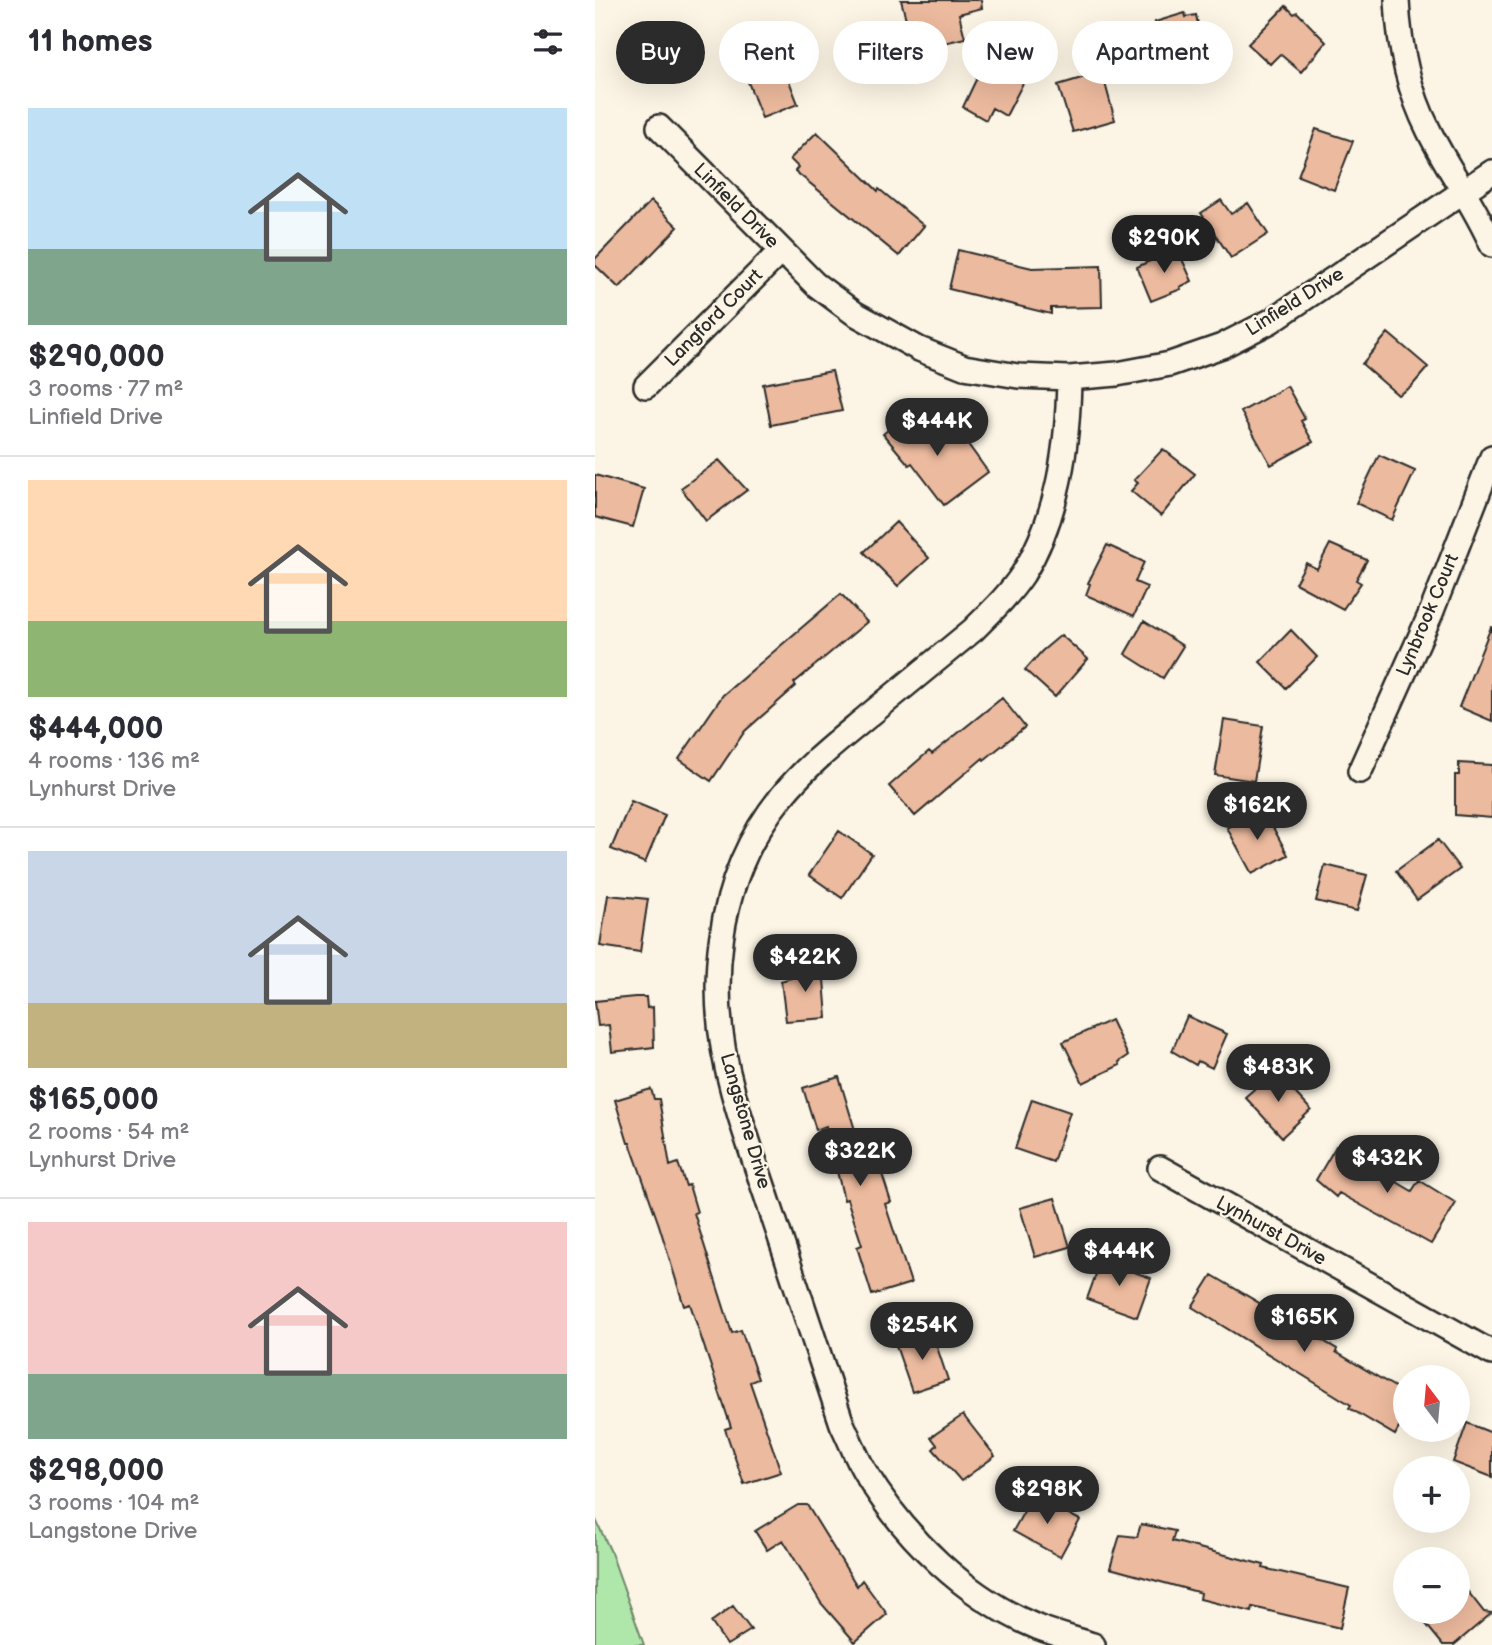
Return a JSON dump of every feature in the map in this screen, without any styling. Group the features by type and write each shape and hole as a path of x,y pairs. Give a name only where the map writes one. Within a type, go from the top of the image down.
{"street":[{"path":"1397,0 1400,43 1411,88 1428,131 1492,245"},
{"name":"Linfield Drive","path":"659,127 815,284 854,313 919,349 964,367 1018,376 1069,378 1117,374 1170,364 1222,346 1271,321 1492,173"},
{"name":"Langford Court","path":"646,386 781,251"},
{"name":"Langstone Drive","path":"1069,378 1068,428 1060,478 1045,527 1024,573 998,606 973,630 812,762 781,797 749,848 730,894 720,938 716,984 720,1032 732,1092 842,1424 865,1471 893,1514 927,1552 966,1586 1009,1613 1037,1626 1093,1645"},
{"name":"Lynbrook Court","path":"1360,771 1431,613 1492,457"},
{"name":"Lynhurst Drive","path":"1160,1168 1492,1353"}],"green space":[{"path":"595,1518 610,1550 644,1645 595,1645"}],"building":[{"path":"901,0 981,0 982,8 959,14 962,39 948,42 948,21 906,21"},
{"path":"1286,6 1294,14 1297,12 1326,42 1301,72 1280,54 1270,64 1248,44"},
{"path":"1185,13 1186,17 1196,15 1197,21 1158,21"},
{"path":"1072,81 1072,84 1105,84 1115,120 1073,132 1058,85"},
{"path":"749,84 790,84 798,104 762,118"},
{"path":"974,84 1022,84 1006,116 992,108 986,120 963,107"},
{"path":"1316,129 1353,141 1334,190 1298,176"},
{"path":"817,132 878,191 879,189 924,226 899,256 795,171 798,167 790,159"},
{"path":"1221,200 1231,214 1248,203 1268,234 1231,258 1201,213"},
{"path":"651,201 678,227 619,288 595,265 595,259"},
{"path":"1177,248 1192,281 1180,287 1181,289 1151,301 1137,267"},
{"path":"958,250 1032,268 1101,266 1102,307 1051,308 1051,314 949,289"},
{"path":"1388,333 1428,367 1411,387 1398,395 1362,364"},
{"path":"832,371 842,411 771,425 763,384"},
{"path":"1287,386 1305,419 1301,421 1313,442 1271,465 1241,412"},
{"path":"909,412 937,445 957,429 988,472 944,505 912,463 909,465 883,434"},
{"path":"1163,449 1195,474 1161,516 1131,491 1138,483 1134,480"},
{"path":"1379,455 1415,471 1392,520 1356,503"},
{"path":"719,460 747,490 706,521 681,488"},
{"path":"595,475 644,489 633,527 595,517"},
{"path":"896,522 929,558 898,586 864,552"},
{"path":"1330,544 1367,560 1356,580 1361,583 1343,609 1295,583 1306,563 1317,569"},
{"path":"1107,545 1144,562 1135,582 1147,587 1134,616 1086,595 1090,584 1088,583"},
{"path":"841,594 867,622 794,683 796,686 745,731 711,781 679,759 723,695"},
{"path":"1144,621 1183,646 1163,678 1125,654"},
{"path":"1492,627 1492,721 1459,707"},
{"path":"1291,630 1317,657 1286,688 1260,662"},
{"path":"1061,635 1088,659 1055,697 1025,670"},
{"path":"1002,698 1025,727 984,760 983,758 915,816 889,786 929,751 932,754"},
{"path":"1224,720 1263,726 1254,781 1215,775"},
{"path":"1459,763 1492,765 1492,818 1455,815 1455,775 1459,775"},
{"path":"631,801 665,815 645,863 611,849"},
{"path":"1263,809 1288,855 1252,874 1227,828"},
{"path":"839,831 872,854 842,898 809,875"},
{"path":"1438,840 1460,869 1417,900 1396,871"},
{"path":"1325,865 1367,875 1357,911 1316,901"},
{"path":"608,895 648,899 640,952 600,946"},
{"path":"823,966 827,1018 786,1021 781,981 791,978 791,967"},
{"path":"646,997 647,1008 653,1007 654,1047 612,1052 609,1025 598,1026 595,1001"},
{"path":"1187,1016 1227,1034 1212,1068 1198,1061 1196,1065 1172,1051"},
{"path":"1111,1020 1128,1056 1119,1062 1120,1065 1083,1083 1063,1042"},
{"path":"1275,1071 1311,1110 1282,1137 1245,1097"},
{"path":"839,1077 861,1150 873,1146 891,1202 885,1204 911,1283 872,1295 857,1247 862,1245 847,1199 844,1200 826,1126 816,1130 803,1088"},
{"path":"651,1089 654,1099 659,1099 670,1166 678,1163 686,1186 689,1185 697,1212 694,1213 732,1333 741,1330 758,1379 750,1382 781,1472 744,1484 725,1429 731,1427 690,1304 684,1306 615,1100"},
{"path":"1032,1099 1070,1112 1053,1162 1015,1149"},
{"path":"1336,1146 1412,1191 1419,1180 1456,1203 1431,1244 1339,1193 1336,1197 1316,1180"},
{"path":"1055,1198 1070,1247 1035,1257 1020,1208"},
{"path":"1101,1260 1151,1278 1137,1317 1087,1299"},
{"path":"1212,1275 1337,1349 1336,1352 1393,1386 1393,1434 1349,1408 1351,1405 1192,1307"},
{"path":"932,1332 948,1380 912,1392 895,1343"},
{"path":"963,1415 995,1456 961,1481 933,1449 937,1445 931,1437"},
{"path":"1470,1424 1492,1433 1492,1477 1470,1469 1470,1456 1455,1456 1460,1442 1470,1442"},
{"path":"1033,1495 1080,1520 1060,1557 1013,1531"},
{"path":"798,1505 807,1505 857,1586 862,1580 887,1614 855,1642 821,1603 783,1540 767,1550 755,1531"},
{"path":"1141,1524 1175,1531 1172,1541 1264,1565 1263,1568 1349,1588 1340,1628 1253,1607 1252,1612 1200,1599 1201,1593 1110,1568 1120,1535 1137,1537"},
{"path":"1470,1594 1484,1612 1492,1613 1454,1645 1443,1645 1426,1624 1470,1624"},
{"path":"733,1606 751,1630 727,1645 711,1622"}]}
